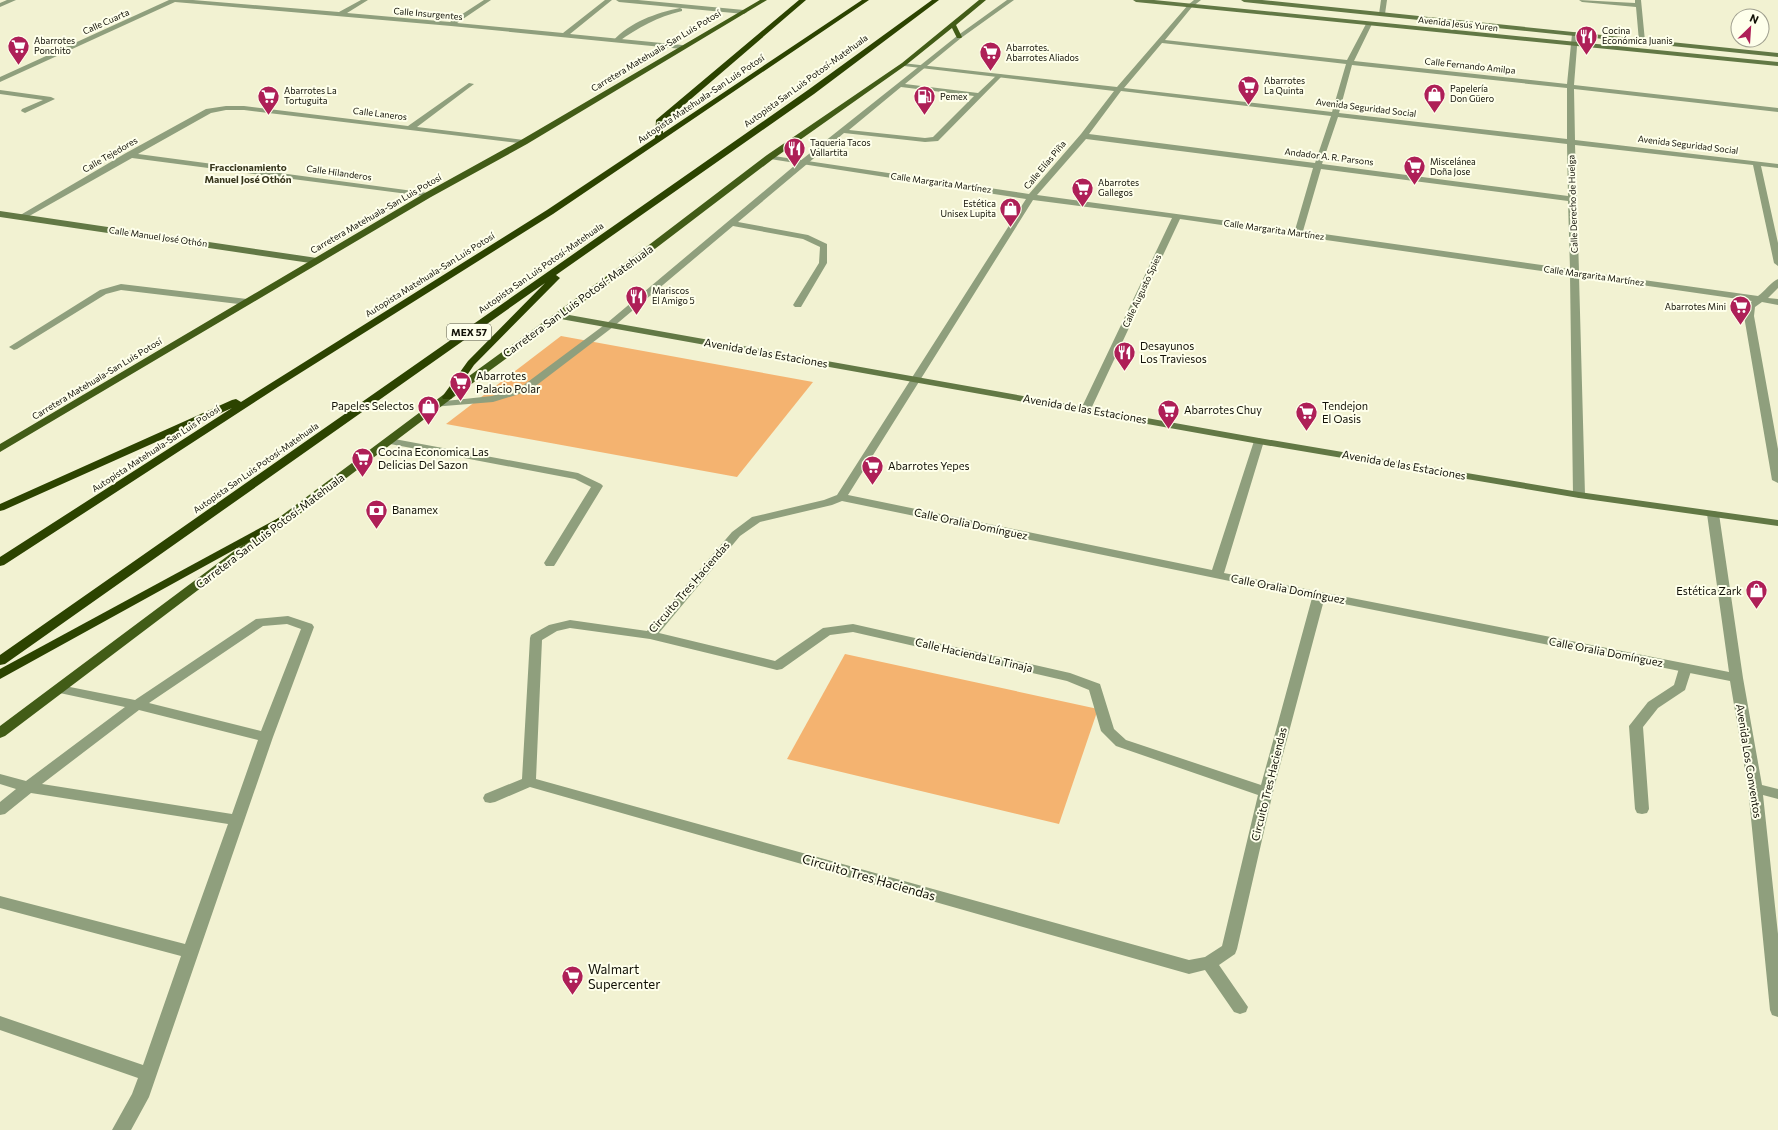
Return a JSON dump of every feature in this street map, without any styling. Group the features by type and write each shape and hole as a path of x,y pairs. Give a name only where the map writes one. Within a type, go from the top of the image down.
{"highway":[{"path":"659,139 660,122 803,0"},
{"name":"Autopista Matehuala-San Luis Potosí","path":"0,562 274,385 543,216 866,0"},
{"name":"Autopista San Luis Potosí-Matehuala","path":"0,661 811,92 936,0"},
{"path":"447,397 471,363 576,257"},
{"path":"0,508 274,385"},
{"path":"0,675 297,511"}],"main road":[{"name":"Carretera Matehuala-San Luis Potosí","path":"0,449 428,195 524,142 682,47 764,0"},
{"name":"Carretera San Luis Potosí-Matehuala","path":"0,733 436,405 558,316 770,157 904,64 983,0"},
{"path":"953,24 959,37"}],"street":[{"path":"0,5 13,0"},
{"name":"Calle Insurgentes","path":"172,0 451,24 682,47"},
{"name":"Calle Cuarta","path":"0,80 175,0"},
{"path":"226,5 234,0"},
{"path":"339,15 365,0"},
{"path":"451,24 488,0"},
{"path":"563,36 609,0"},
{"path":"619,0 744,12"},
{"path":"436,405 493,399 525,389 610,325 803,163 922,66 959,37 1011,0"},
{"name":"Avenida Jesús Yuren","path":"1136,0 1778,64"},
{"name":"Calle Elías Piña","path":"916,379 1032,197 1084,136 1119,89 1160,40 1190,6 1198,0"},
{"name":"Avenida Jesús Yuren","path":"1244,0 1778,54"},
{"path":"1382,14 1384,0"},
{"path":"1582,0 1639,3 1642,40"},
{"path":"616,41 642,21 658,15 695,8"},
{"path":"1298,234 1350,61 1369,24"},
{"name":"Calle Derecho de Huelga","path":"1575,34 1570,86 1579,495"},
{"name":"Calle Fernando Amilpa","path":"1160,40 1778,110"},
{"name":"Avenida Seguridad Social","path":"904,64 1778,166"},
{"path":"842,131 925,140 935,139 1000,75"},
{"path":"410,128 471,84"},
{"path":"899,85 980,95"},
{"path":"0,92 51,98 25,111"},
{"name":"Calle Laneros","path":"209,111 226,108 244,108 524,142"},
{"name":"Calle Tejedores","path":"21,217 209,111"},
{"name":"Andador A. R. Parsons","path":"1084,136 1572,199"},
{"name":"Calle Hilanderos","path":"129,155 428,195"},
{"name":"Calle Margarita Martínez","path":"770,157 1032,197 1177,216 1778,302"},
{"path":"1757,164 1778,263"},
{"name":"Calle Manuel José Othón","path":"0,214 317,261"},
{"name":"Calle Augusto Spies","path":"1086,409 1177,216"},
{"path":"732,223 805,237 824,246 823,262 798,305"},
{"path":"1778,282 1770,292 1751,306 1749,316 1778,480"},
{"path":"14,347 103,292 121,287 247,302"},
{"name":"Avenida de las Estaciones","path":"558,316 1259,441 1579,495 1778,523"},
{"path":"841,497 916,379"},
{"path":"389,441 578,476 597,486 550,562"},
{"path":"1217,575 1259,441"},
{"name":"Calle Oralia Domínguez","path":"841,497 1217,575 1736,678"},
{"name":"Circuito Tres Haciendas","path":"841,497 828,503 756,519 736,534 650,635 570,624 553,628 536,638 529,782 1189,967 1209,963 1230,949 1266,792 1319,595"},
{"name":"Avenida Los Conventos","path":"1713,514 1736,678 1755,788 1778,1010"},
{"path":"0,810 28,787 137,705 260,622 288,620 308,627 266,737 140,1097 121,1130"},
{"name":"Calle Hacienda La Tinaja","path":"650,635 777,666 827,631 853,628 1070,677 1095,687 1108,731 1121,743 1266,792"},
{"path":"1642,809 1636,726 1653,705 1680,687 1685,668"},
{"path":"60,689 137,705 266,737"},
{"path":"0,779 28,787 237,820"},
{"path":"490,798 529,782"},
{"path":"1755,788 1778,794"},
{"path":"0,902 190,952"},
{"path":"1209,963 1240,1007"},
{"path":"0,1023 147,1074"}],"shaded area":[{"path":"561,336 813,382 737,477 446,424"},
{"path":"845,654 1098,709 1059,824 787,759"}],"place":[{"name":"Cocina Económica Juanis","path":"1586,56"},
{"name":"Abarrotes Ponchito","path":"19,66"},
{"name":"Abarrotes. Abarrotes Aliados","path":"990,72"},
{"name":"Abarrotes La Quinta","path":"1249,106"},
{"name":"Papelería Don Güero","path":"1435,114"},
{"name":"Abarrotes La Tortuguita","path":"268,116"},
{"name":"Pemex","path":"924,116"},
{"name":"Taqueria Tacos Vallartita","path":"795,168"},
{"name":"Miscelánea Doña Jose","path":"1414,186"},
{"name":"Abarrotes Gallegos","path":"1083,208"},
{"name":"Estética Unisex Lupita","path":"1011,228"},
{"name":"Mariscos El Amigo 5","path":"636,316"},
{"name":"Abarrotes Mini","path":"1741,326"},
{"name":"Desayunos Los Traviesos","path":"1124,372"},
{"name":"Abarrotes Palacio Polar","path":"461,402"},
{"name":"Papeles Selectos","path":"429,426"},
{"name":"Abarrotes Chuy","path":"1169,430"},
{"name":"Tendejon El Oasis","path":"1306,432"},
{"name":"Cocina Economica Las Delicias Del Sazon","path":"362,478"},
{"name":"Abarrotes Yepes","path":"873,486"},
{"name":"Banamex","path":"376,530"},
{"name":"Estética Zark","path":"1757,610"},
{"name":"Walmart Supercenter","path":"572,996"}],"district":[{"name":"Fraccionamiento Manuel José Othón","path":"248,172"}]}
